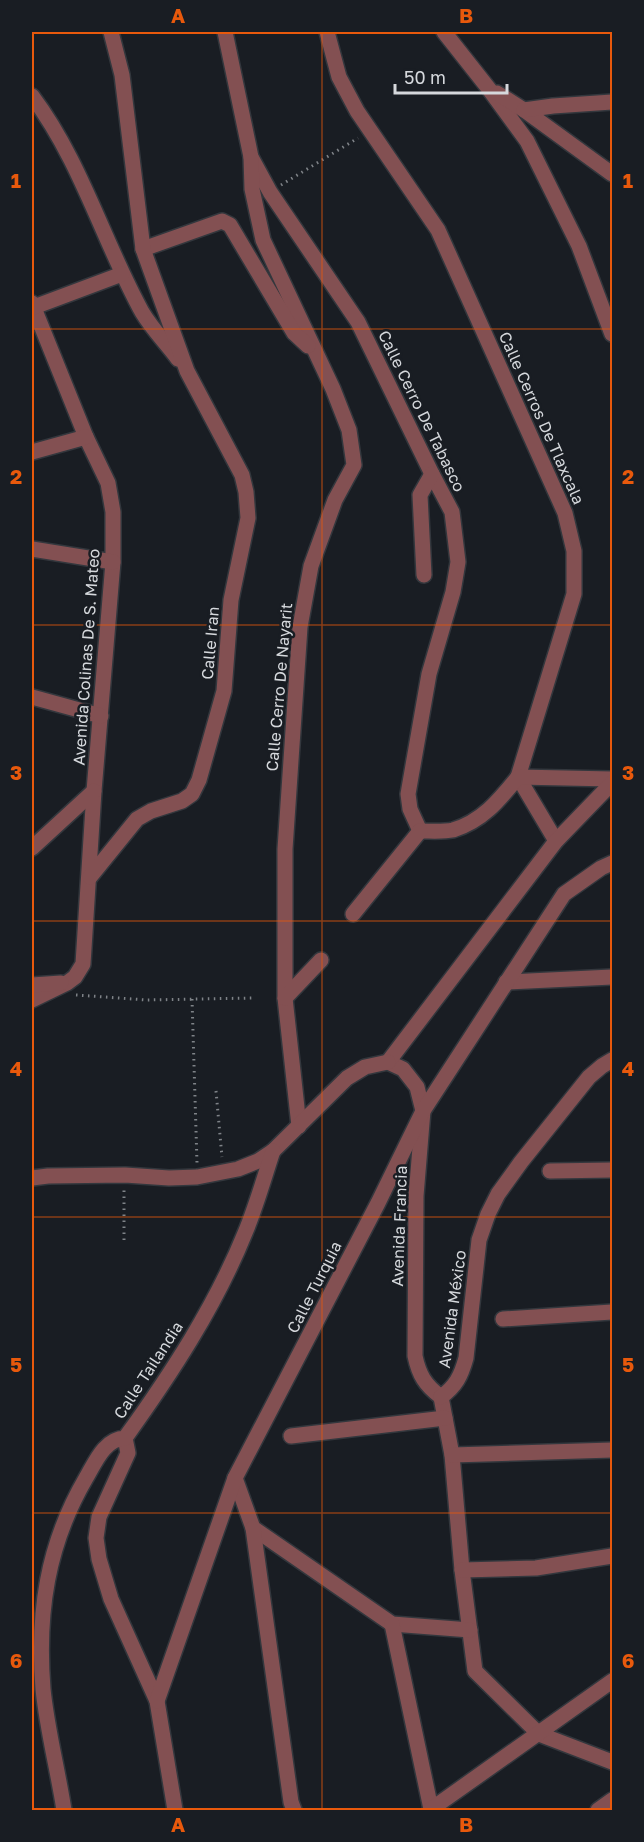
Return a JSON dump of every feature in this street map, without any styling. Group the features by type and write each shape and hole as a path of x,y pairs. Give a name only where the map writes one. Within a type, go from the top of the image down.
{"street":[{"path":"111,32 122,75 127,108 143,249 187,371"},
{"name":"Calle Cerro De Tabasco","path":"225,32 251,157 270,192 358,322 452,512 458,561 453,592 429,674 408,794 410,809 420,831"},
{"name":"Calle Cerros De Tlaxcala","path":"327,32 339,77 357,111 438,230 567,522 574,551 574,594 518,777"},
{"path":"444,32 489,88 527,141 579,246 612,334"},
{"path":"489,88 524,110 612,174"},
{"path":"32,96 48,117 84,184 122,274 144,315 187,371"},
{"path":"524,110 612,102"},
{"name":"Calle Cerro De Nayarit","path":"251,157 252,189 263,240 349,430 354,465 335,500 311,566 300,627 285,849 285,998"},
{"path":"143,249 222,221 230,225 294,333 317,355"},
{"path":"33,305 122,274"},
{"name":"Avenida Colinas De S. Mateo","path":"32,1000 68,989 83,964 112,562 113,512 108,483 86,437 33,305"},
{"name":"Calle Iran","path":"90,877 137,819 182,801 192,794 199,780 224,691 231,600 248,519 246,492 242,475 187,371"},
{"path":"32,452 86,437"},
{"path":"424,575 420,495 432,474"},
{"path":"32,549 112,562"},
{"path":"32,697 101,716"},
{"path":"518,777 612,781"},
{"path":"353,914 420,831 452,830 475,821 495,804 518,777"},
{"path":"518,777 556,841"},
{"path":"32,1178 124,1175 197,1177 223,1173 258,1161 273,1151 347,1078 365,1067 388,1062 556,841 612,781"},
{"path":"32,848 94,791"},
{"name":"Calle Turquia","path":"157,1701 235,1478 378,1203 423,1111 564,894 612,863"},
{"path":"299,1126 285,998 321,960"},
{"path":"506,982 612,977"},
{"path":"32,985 68,989"},
{"name":"Avenida México","path":"441,1397 453,1388 462,1375 466,1358 479,1240 498,1194 590,1077 612,1060"},
{"name":"Avenida Francia","path":"388,1062 403,1069 417,1088 423,1111 416,1196 415,1356 422,1379 441,1397"},
{"name":"Calle Tailandia","path":"64,1810 44,1689 43,1606 52,1553 76,1496 98,1458 110,1443 125,1438 155,1397 212,1305 246,1233 273,1151"},
{"path":"550,1171 612,1170"},
{"path":"503,1319 612,1312"},
{"path":"441,1397 452,1455 462,1570 475,1671 540,1734 612,1762"},
{"path":"291,1436 445,1418"},
{"path":"125,1438 128,1453 99,1517 96,1538 99,1559 111,1599 157,1701 175,1810"},
{"path":"452,1455 612,1450"},
{"path":"235,1478 253,1528 291,1802 294,1810"},
{"path":"253,1528 392,1624 470,1630"},
{"path":"462,1570 536,1568 612,1556"},
{"path":"392,1624 430,1810 612,1681"},
{"path":"598,1810 612,1800"}],"path":[{"path":"270,192 356,140"},
{"path":"68,989 147,999 252,998"},
{"path":"192,999 197,1177"},
{"path":"216,1091 223,1173"},
{"path":"124,1175 124,1240"}]}
